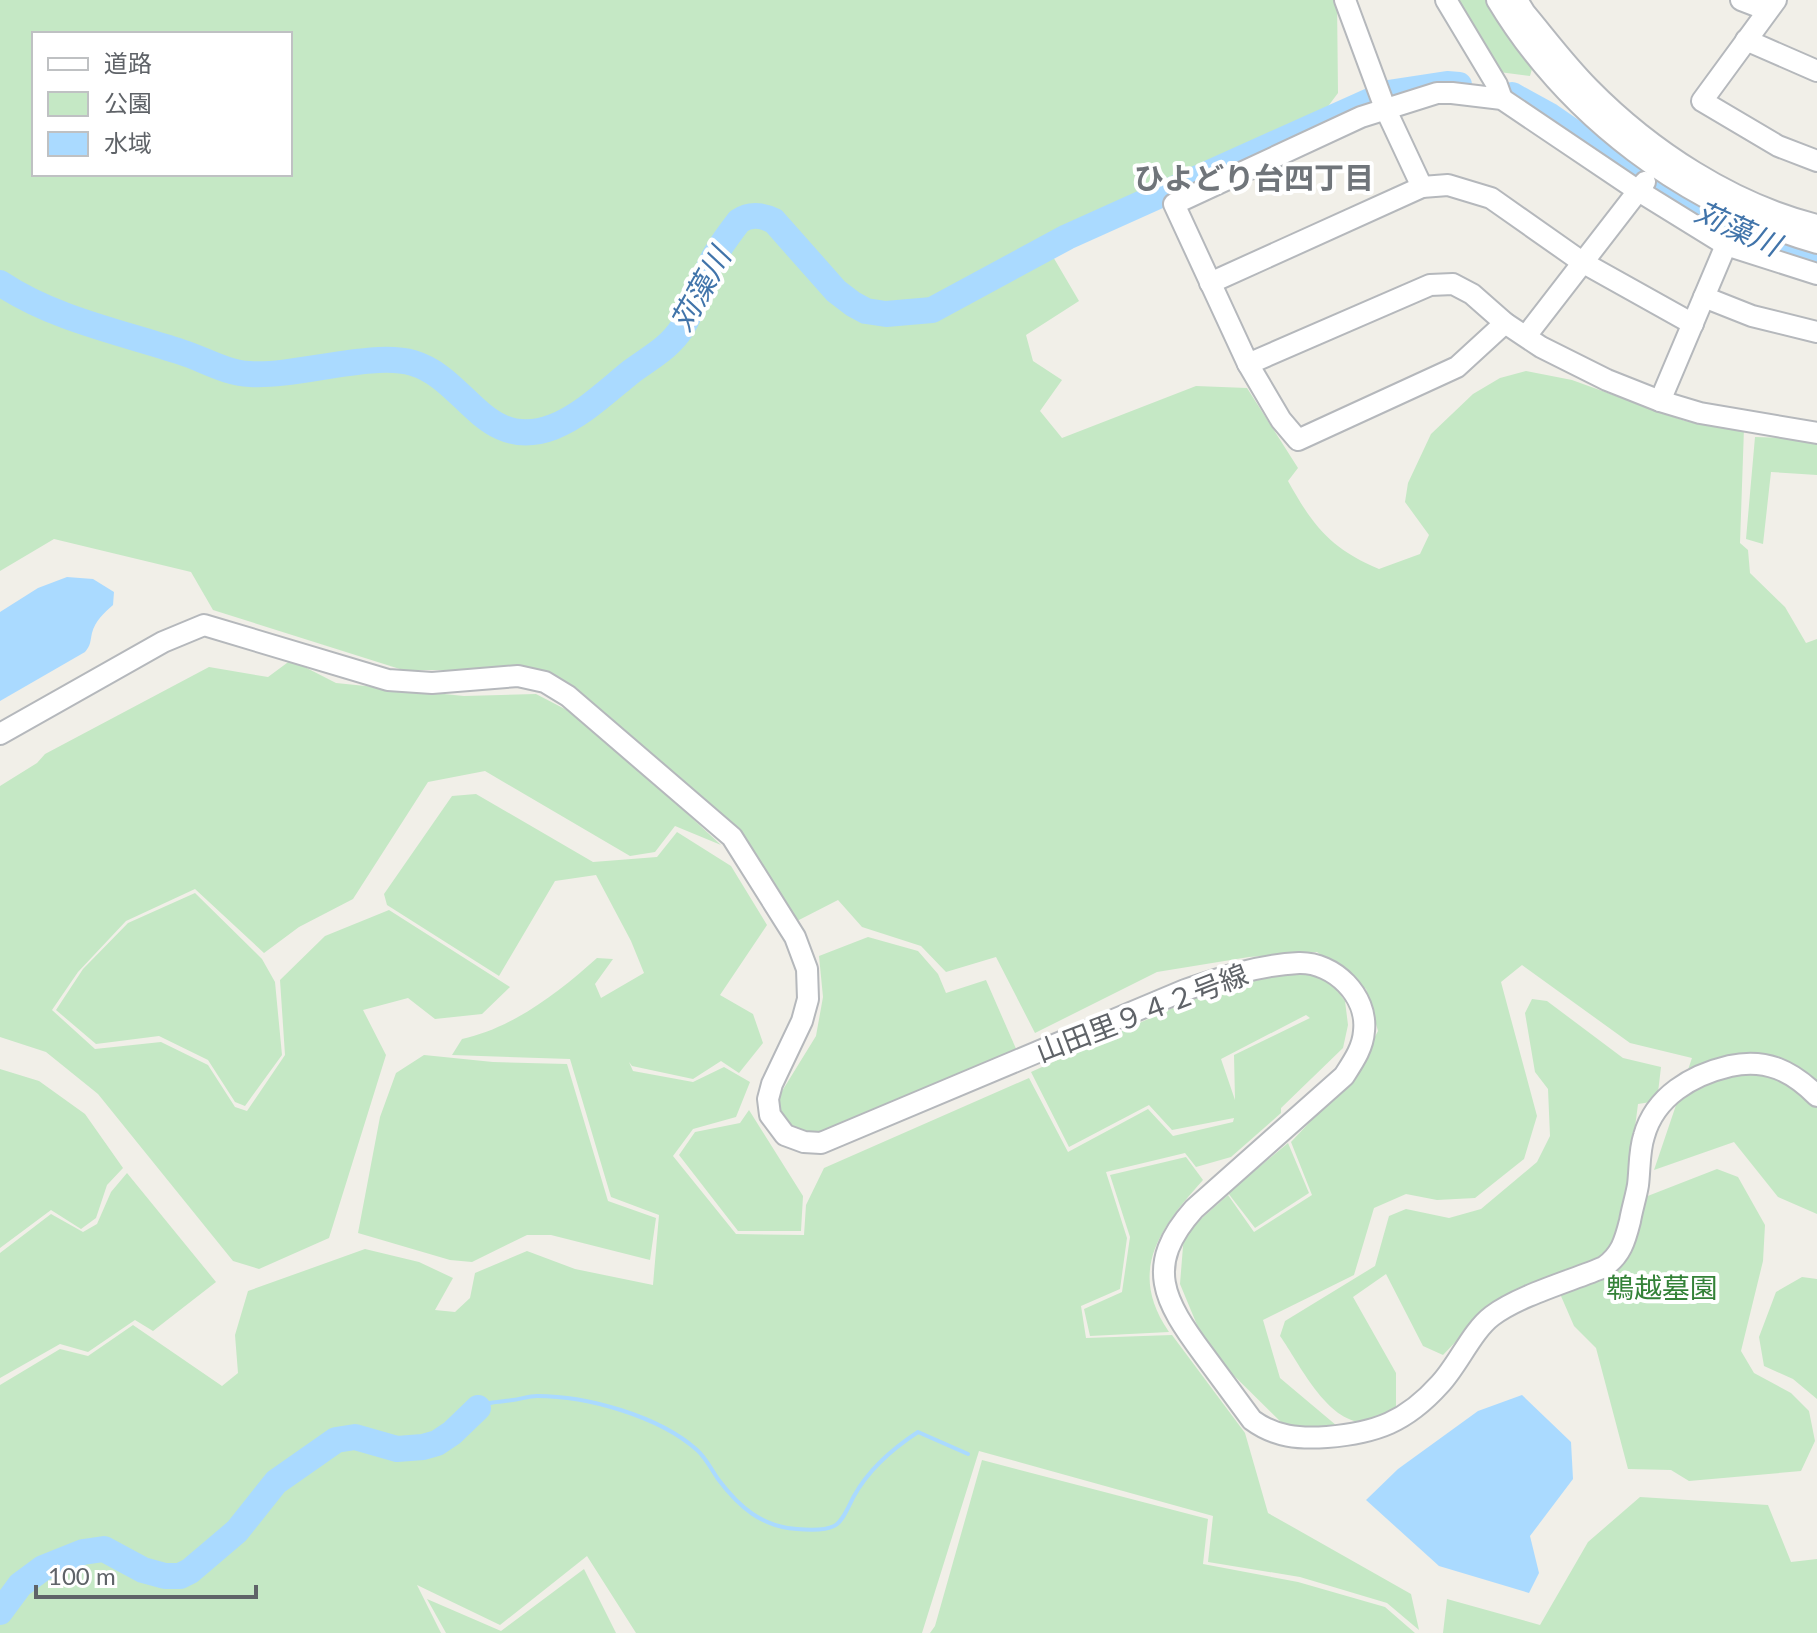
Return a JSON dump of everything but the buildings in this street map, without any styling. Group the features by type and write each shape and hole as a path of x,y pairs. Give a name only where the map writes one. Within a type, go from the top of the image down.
{"street":[{"path":"1345,0 1385,108 1422,187"},
{"path":"1446,0 1497,85 1502,99"},
{"path":"1497,0 1511,23 1575,101 1743,217 1817,243"},
{"path":"1517,0 1589,88 1664,162 1797,220 1817,225"},
{"path":"1741,0 1772,5 1702,101 1778,146 1817,161"},
{"path":"1746,40 1817,71"},
{"path":"1505,323 1457,367 1298,440 1281,420 1248,364 1174,204 1361,117 1437,93 1452,93 1502,99 1637,190 1726,245 1817,274"},
{"path":"1526,336 1637,190 1664,162"},
{"path":"1210,283 1422,187 1448,185 1491,198 1582,262 1693,324"},
{"path":"1660,401 1726,245"},
{"path":"1248,364 1430,285 1453,284 1472,294 1505,323 1541,347 1607,380 1700,413 1817,433"},
{"path":"1704,297 1752,316 1817,332"},
{"name":"山田里９４２号線","path":"0,734 163,642 204,625 388,680 432,683 518,676 545,682 568,696 732,837 795,937 807,969 808,999 802,1021 768,1099 770,1115 785,1135 804,1142 821,1143 1185,990 1244,970 1302,963 1320,966 1343,981 1362,1006 1365,1029 1357,1057 1344,1076 1194,1209 1178,1227 1168,1245 1164,1263 1168,1299 1179,1322 1252,1420 1265,1429 1300,1439 1362,1434 1409,1413 1440,1384 1489,1318 1506,1307 1604,1267 1616,1259 1625,1243 1638,1186 1644,1135 1660,1102 1684,1084 1714,1070 1743,1063 1776,1065 1803,1082 1817,1096"}],"green space":[{"path":"0,0 1337,0 1338,93 1326,109 1291,131 1052,255 1079,301 1026,335 1033,361 1062,380 1040,411 1062,438 1196,386 1247,388 1298,468 1288,481 1306,511 1336,544 1379,569 1420,554 1429,535 1405,502 1408,483 1431,434 1473,394 1500,378 1526,371 1572,380 1685,421 1744,428 1740,543 1748,550 1750,573 1785,607 1806,643 1817,639 1817,1214 1778,1197 1734,1142 1654,1170 1692,1058 1630,1043 1522,965 1501,982 1537,1116 1524,1159 1475,1198 1437,1200 1406,1194 1374,1208 1354,1275 1263,1320 1280,1378 1343,1431 1287,1428 1207,1349 1180,1284 1184,1234 1228,1195 1254,1232 1312,1195 1291,1142 1355,1074 1378,1031 1366,989 1317,952 1249,957 1157,972 1035,1033 996,957 946,972 921,946 862,927 838,900 797,921 745,840 578,692 529,670 403,670 213,610 191,572 54,539 0,571"},
{"path":"1453,0 1488,0 1534,62 1530,76 1499,72"},
{"path":"1755,437 1817,439 1817,475 1771,472 1763,544 1746,539"},
{"path":"291,660 336,683 464,696 536,694 586,720 721,845 675,826 655,852 630,856 485,771 428,782 353,899 299,927 264,953 195,889 126,921 78,972 52,1010 95,1049 161,1042 208,1065 235,1107 247,1111 285,1055 280,980 325,936 389,910 510,987 482,1014 435,1019 408,998 363,1010 386,1055 329,1238 259,1269 233,1261 98,1094 46,1052 0,1037 0,786 37,763 45,754 209,667 268,677"},
{"path":"476,794 593,862 657,857 677,832 731,866 767,925 720,995 753,1014 763,1043 739,1073 721,1061 693,1079 632,1066 629,1062 633,1071 693,1082 724,1067 750,1082 736,1117 693,1129 673,1156 736,1234 804,1235 806,1205 824,1168 1029,1078 1068,1152 1148,1109 1173,1136 1233,1122 1234,1118 1172,1130 1149,1105 1069,1147 1031,1072 1210,991 1282,972 1313,974 1333,985 1345,1001 1348,1025 1343,1048 1281,1108 1281,1113 1231,1157 1196,1167 1185,1153 1106,1172 1127,1238 1120,1289 1081,1306 1086,1338 1172,1335 1245,1433 1268,1513 1411,1594 1419,1630 1387,1603 1300,1577 1208,1562 1213,1516 979,1451 922,1633 636,1633 587,1556 500,1625 417,1585 441,1633 0,1633 0,1385 60,1349 88,1356 133,1325 222,1386 238,1373 235,1335 248,1291 365,1249 419,1262 453,1278 435,1310 455,1312 470,1298 475,1273 527,1251 575,1269 653,1285 659,1215 611,1197 570,1059 452,1055 462,1039 517,1018 551,996 597,958 613,959 595,984 601,998 644,973 631,941 596,875 555,881 499,976 387,905 384,894 452,796","holes":["1306,1015 1310,1018 1234,1055 1235,1100 1221,1059"]},
{"path":"195,893 262,959 275,982 282,1055 245,1106 235,1102 208,1060 159,1036 96,1044 56,1010 83,969 128,923"},
{"path":"868,937 918,951 938,974 946,993 986,980 1017,1051 836,1137 792,1132 780,1116 779,1096 816,1036 823,997 819,956"},
{"name":"鵯越墓園","path":"1532,999 1547,1001 1623,1058 1661,1067 1657,1101 1638,1104 1622,1206 1717,1169 1738,1177 1765,1225 1763,1261 1741,1351 1754,1373 1791,1393 1809,1411 1815,1441 1801,1471 1689,1481 1671,1470 1628,1469 1596,1348 1574,1326 1554,1280 1487,1309 1443,1355 1423,1346 1386,1274 1353,1297 1396,1373 1396,1407 1370,1422 1355,1421 1329,1405 1306,1377 1280,1336 1285,1321 1375,1266 1389,1216 1406,1209 1449,1218 1481,1209 1537,1162 1550,1136 1548,1089 1535,1072 1525,1013"},
{"path":"424,1055 493,1062 567,1064 608,1201 656,1218 650,1260 551,1235 527,1235 472,1262 450,1260 358,1233 380,1117 396,1073"},
{"path":"0,1069 39,1081 85,1114 123,1168 107,1185 96,1218 81,1229 51,1210 0,1248"},
{"path":"749,1110 803,1196 801,1231 738,1231 679,1155 695,1132 740,1123"},
{"path":"1288,1143 1309,1193 1255,1228 1228,1193"},
{"path":"1186,1157 1203,1180 1162,1233 1150,1270 1157,1310 1169,1332 1090,1336 1084,1309 1122,1292 1130,1237 1110,1175"},
{"path":"127,1173 216,1282 153,1331 135,1320 88,1352 60,1344 0,1378 0,1253 51,1214 83,1232 97,1224 111,1192"},
{"path":"1802,1277 1817,1279 1817,1399 1793,1379 1764,1366 1759,1337 1776,1292"},
{"path":"982,1460 1208,1519 1203,1564 1298,1582 1385,1607 1415,1633 930,1633 935,1626"},
{"path":"1640,1497 1768,1505 1791,1562 1817,1559 1817,1633 1443,1633 1447,1599 1540,1625 1588,1542"},
{"path":"584,1569 616,1633 446,1633 427,1599 501,1631"}],"water":[{"path":"67,577 93,579 114,592 113,605 95,625 85,652 0,701 0,612 38,588"},
{"path":"1522,1395 1571,1442 1573,1479 1530,1536 1539,1573 1529,1593 1439,1566 1366,1500 1398,1469 1478,1411"}],"waterway":[{"name":"苅藻川","path":"1388,93 1459,85"},
{"name":"苅藻川","path":"1512,95 1550,116 1628,170"},
{"name":"苅藻川","path":"0,283 65,315 241,373 290,372 377,360 413,363 432,371 493,422 510,430 529,432 553,427 574,416 671,341 687,320 718,251 743,218 756,216 774,221 836,291 866,311 886,314 932,310 1067,237 1374,99"},
{"name":"苅藻川","path":"1658,190 1702,217 1817,263"},
{"path":"478,1408 531,1396 578,1400 622,1410 663,1427 697,1450 726,1489 752,1514 773,1524 797,1529 830,1528 837,1524 874,1468 918,1432 968,1454"},
{"path":"0,1612 20,1585 43,1568 83,1552 104,1549 143,1570 165,1576 180,1576 237,1531 276,1482 336,1440 355,1437 397,1449 423,1447 437,1443 452,1433 478,1408"}],"district":[{"name":"ひよどり台四丁目","path":"1254,179"}]}
